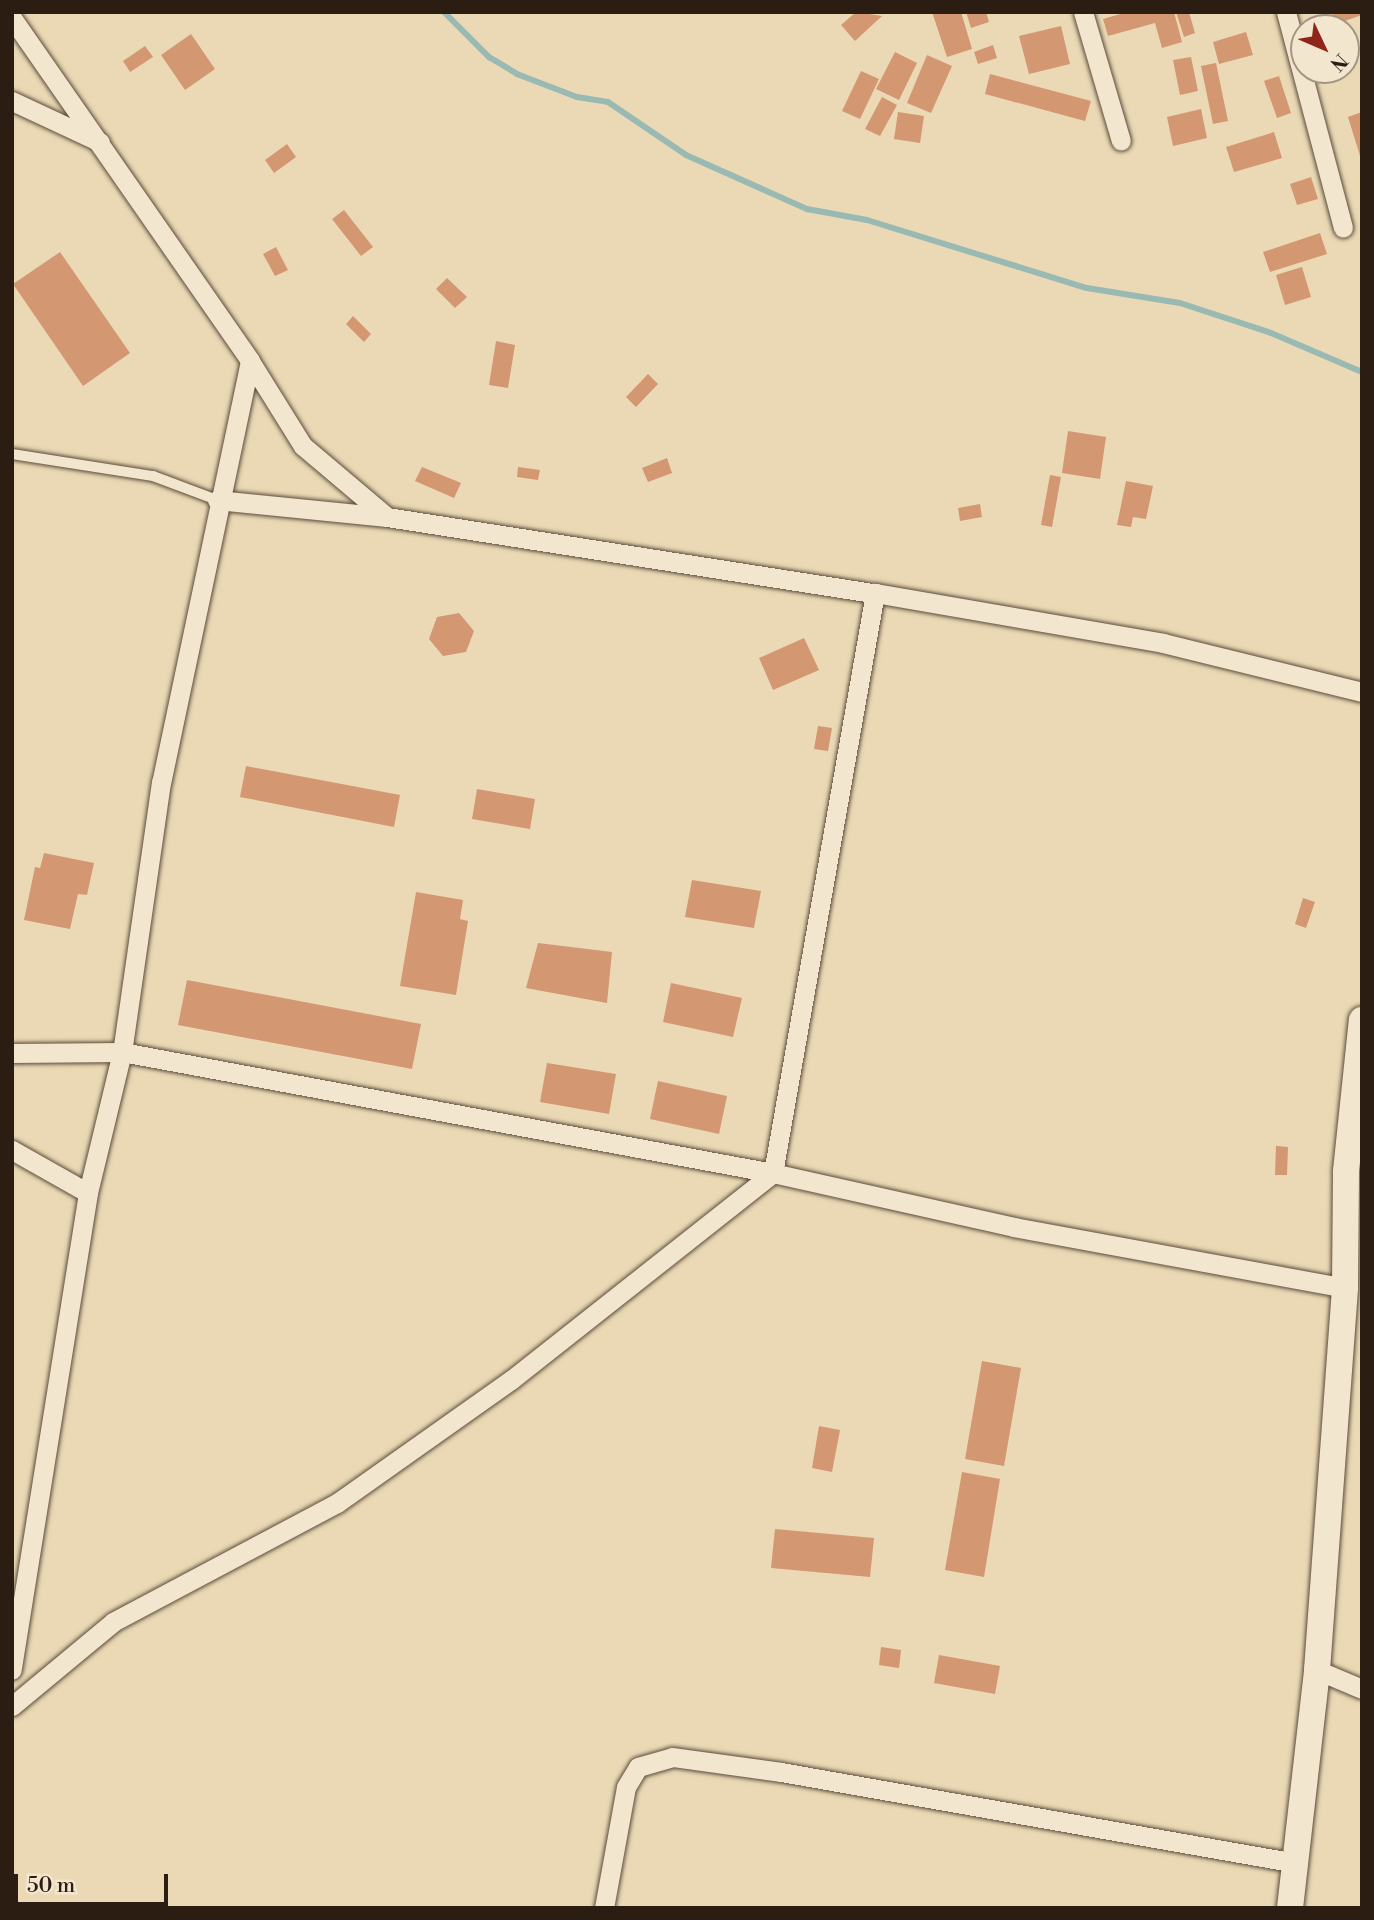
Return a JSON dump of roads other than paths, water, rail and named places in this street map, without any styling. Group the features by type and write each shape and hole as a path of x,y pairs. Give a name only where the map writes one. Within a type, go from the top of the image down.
{"main road":[{"path":"1290,1908 1317,1670 1350,1293 1346,1171 1362,1020"}],"street":[{"path":"1083,12 1121,141"},
{"path":"1286,12 1343,228"},
{"path":"12,18 102,142 250,361 303,446 387,517"},
{"path":"12,101 102,142"},
{"path":"12,1670 88,1193 122,1052 162,782 217,500 250,361"},
{"path":"217,500 387,517 875,593 1163,643 1362,692"},
{"path":"12,1706 113,1622 250,1545 337,1503 511,1380 773,1173 875,593"},
{"path":"12,1052 122,1052 773,1173 1014,1227 1350,1293"},
{"path":"12,1150 88,1193"},
{"path":"1317,1670 1362,1689"},
{"path":"604,1908 626,1787 638,1767 672,1758 781,1772 1296,1863"}],"lane":[{"path":"12,454 153,476 217,500"}],"waterway":[{"path":"444,12 489,57 517,74 577,97 608,102 686,155 807,209 867,220 1087,288 1180,303 1271,333 1362,372"}]}
